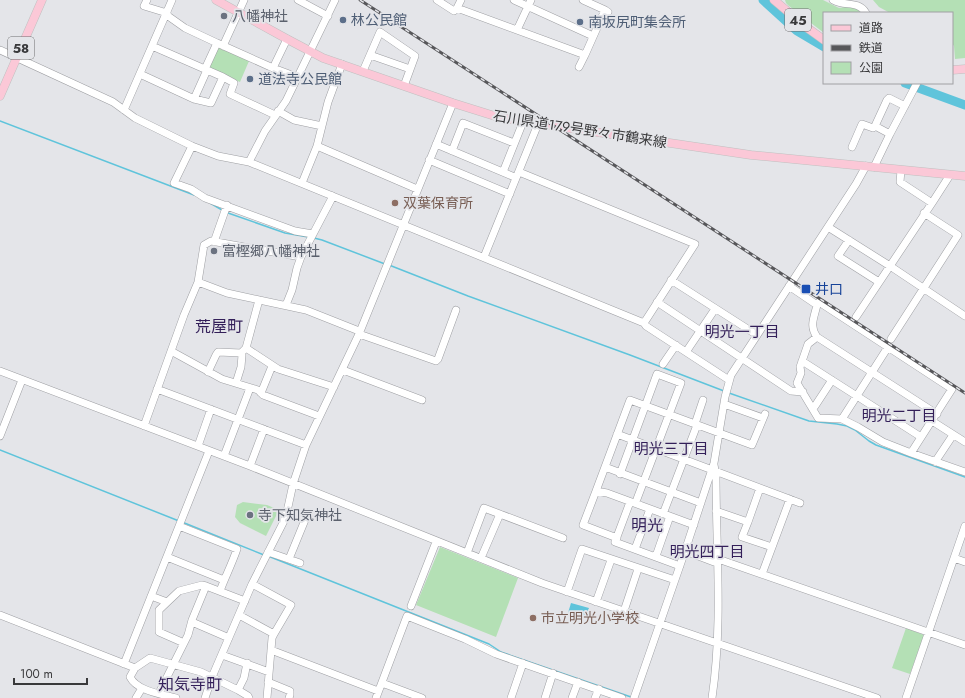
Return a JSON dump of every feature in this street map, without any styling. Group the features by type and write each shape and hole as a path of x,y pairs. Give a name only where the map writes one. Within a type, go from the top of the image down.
{"main road":[{"name":"58","path":"0,96 42,0"},
{"name":"石川県道179号野々市鶴来線","path":"216,0 310,52 363,72 501,118 751,155 965,176"},
{"name":"45","path":"774,0 823,39"},
{"path":"953,70 965,69"}],"street":[{"path":"147,0 144,6 167,13 168,16 185,28 220,45 297,77"},
{"path":"124,110 172,0"},
{"path":"194,99 206,70 244,0"},
{"path":"298,0 328,16"},
{"path":"250,162 265,131 286,101 336,0"},
{"path":"437,0 454,11 461,0"},
{"path":"514,0 530,3 593,36"},
{"path":"579,67 593,36 607,11 596,3 583,0"},
{"path":"833,0 837,2 856,4 863,8 865,12"},
{"path":"517,30 530,3"},
{"path":"457,8 584,55"},
{"path":"363,72 380,32 415,56 404,86"},
{"path":"273,68 287,39"},
{"path":"152,46 234,82 230,94 294,120 322,126"},
{"path":"0,50 113,102 135,118 192,146 218,156 250,162 302,182 333,196 644,322 646,326 729,380"},
{"path":"370,55 410,69"},
{"path":"302,182 317,146 328,102 342,64"},
{"path":"140,74 194,99 211,103 223,77"},
{"path":"712,698 717,667 716,511 714,468 718,433 729,380 828,227 870,167 916,86"},
{"path":"875,126 889,98 905,106"},
{"path":"205,698 212,677 246,601 252,584 286,513 293,484 306,445 343,370 453,103"},
{"path":"502,172 523,122"},
{"path":"452,151 463,123 514,143"},
{"path":"484,257 538,124"},
{"path":"852,147 862,124 872,128 875,126 890,134"},
{"path":"436,144 512,176"},
{"path":"192,146 174,182 191,189 205,198 226,208 311,237"},
{"path":"317,146 417,189"},
{"path":"430,160 510,194"},
{"path":"901,170 900,182 932,202"},
{"path":"519,172 695,244 644,322"},
{"path":"856,317 950,175"},
{"path":"286,305 292,290 301,257 333,196"},
{"path":"214,242 226,208"},
{"path":"891,339 958,235 924,213"},
{"path":"828,227 965,316"},
{"path":"849,240 838,256 879,282"},
{"path":"144,426 184,315 198,282 204,245 214,242 301,257"},
{"path":"671,280 757,335"},
{"path":"198,282 227,293 306,310 359,332 436,360 438,359 456,310"},
{"path":"789,286 816,305"},
{"path":"236,383 241,367 243,350 259,300"},
{"path":"657,302 792,391 803,392"},
{"path":"816,305 819,302 952,389 911,453"},
{"path":"816,305 812,326 817,337 937,414"},
{"path":"686,352 715,309"},
{"path":"817,337 808,344 800,367 797,383 818,418 842,419 883,442 965,472"},
{"path":"663,364 676,345"},
{"path":"842,419 888,347"},
{"path":"208,372 218,352 243,350 278,369 334,387"},
{"path":"171,351 222,379 258,390 263,395 319,416"},
{"path":"802,361 921,437"},
{"path":"261,393 272,366"},
{"path":"343,370 422,400"},
{"path":"0,371 250,466 436,542 567,592 877,698"},
{"path":"620,474 657,374 681,383 644,483 615,542 680,566"},
{"path":"0,436 22,380"},
{"path":"811,406 815,406 832,380"},
{"path":"224,456 250,388"},
{"path":"157,389 306,445"},
{"path":"617,538 583,525 630,400 752,445 764,416 724,404"},
{"path":"656,556 672,493 703,400"},
{"path":"198,446 211,409"},
{"path":"932,421 965,442"},
{"path":"250,466 264,429"},
{"path":"618,434 714,468 800,503"},
{"path":"935,462 953,434"},
{"path":"124,664 209,451"},
{"path":"605,468 701,503"},
{"path":"634,697 714,468"},
{"path":"760,488 742,537 772,548"},
{"path":"596,491 634,501 650,509 694,525"},
{"path":"762,574 790,499"},
{"path":"467,553 484,508 563,538"},
{"path":"636,549 650,509"},
{"path":"716,511 748,522"},
{"path":"286,513 305,520 289,559"},
{"path":"481,558 500,514"},
{"path":"180,523 237,549 233,562 228,568 220,591"},
{"path":"906,698 965,526"},
{"path":"411,606 436,542"},
{"path":"567,592 582,549 611,560 638,569 654,572 675,580"},
{"path":"685,551 762,574 965,645"},
{"path":"267,555 289,559 300,563"},
{"path":"167,557 224,580"},
{"path":"954,558 965,562"},
{"path":"596,602 611,560"},
{"path":"624,611 638,569"},
{"path":"252,584 291,605 274,634 271,650 267,698"},
{"path":"184,643 159,632 159,610 178,591 202,585 246,601"},
{"path":"154,694 174,664 188,635 206,586"},
{"path":"151,596 167,602"},
{"path":"0,615 135,668"},
{"path":"239,615 274,634"},
{"path":"271,650 377,694 407,616 465,639 496,654 622,698"},
{"path":"192,622 229,638"},
{"path":"222,655 269,672"},
{"path":"176,698 154,694 132,682 130,677 135,668 150,658 174,664 201,672 238,690 248,697"},
{"path":"511,698 523,663"},
{"path":"238,690 244,678 247,664"},
{"path":"545,698 553,673"},
{"path":"268,682 290,691 289,698"},
{"path":"572,698 578,682"},
{"path":"382,683 422,698"},
{"path":"136,698 142,688"},
{"path":"595,698 598,689"}],"green space":[{"path":"785,0 823,0 839,8 852,6 861,12 823,12 823,32 786,3"},
{"path":"873,0 965,0 965,58 955,59 953,44 953,12 888,12 879,7"},
{"path":"218,47 249,61 240,82 209,68"},
{"path":"243,502 267,505 279,510 266,536 240,523 235,517 237,505"},
{"path":"440,547 518,578 496,637 416,605"},
{"path":"906,628 924,635 910,674 892,668"}],"water":[{"path":"571,603 589,608 585,618 568,613"}],"waterway":[{"path":"763,0 797,31 823,46"},
{"path":"908,84 965,105"},
{"path":"0,121 194,195"},
{"path":"210,203 222,210"},
{"path":"228,213 285,233 308,237"},
{"path":"314,238 385,264"},
{"path":"389,265 468,296 724,391"},
{"path":"729,393 809,421 847,426 876,445 965,477"},
{"path":"0,450 179,521"},
{"path":"182,522 264,555"},
{"path":"268,556 489,644 501,652 631,697"}],"railway":[{"path":"360,0 965,393"}],"place":[{"name":"八幡神社","path":"224,16"},
{"name":"林公民館","path":"343,20"},
{"name":"南坂尻町集会所","path":"580,22"},
{"name":"道法寺公民館","path":"250,79"},
{"name":"双葉保育所","path":"395,203"},
{"name":"富樫郷八幡神社","path":"214,251"},
{"name":"井口","path":"806,289"},
{"name":"寺下知気神社","path":"250,515"},
{"name":"市立明光小学校","path":"533,618"}],"district":[{"name":"荒屋町","path":"219,326"},
{"name":"明光一丁目","path":"742,332"},
{"name":"明光二丁目","path":"899,416"},
{"name":"明光三丁目","path":"671,449"},
{"name":"明光","path":"647,525"},
{"name":"明光四丁目","path":"707,552"},
{"name":"知気寺町","path":"190,684"}]}
